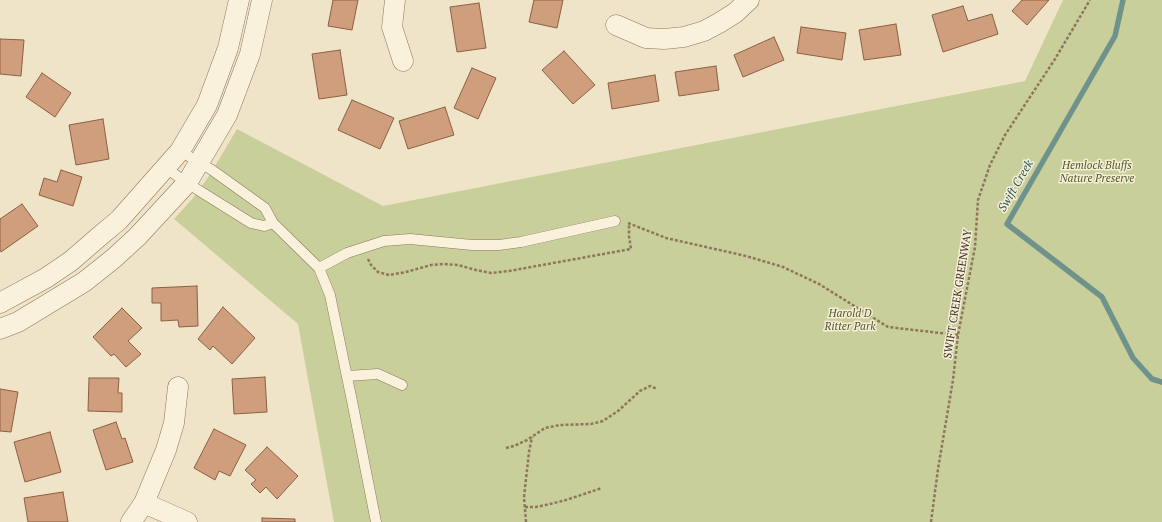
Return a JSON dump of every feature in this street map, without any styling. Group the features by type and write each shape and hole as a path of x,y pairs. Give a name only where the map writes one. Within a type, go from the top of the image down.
{"street":[{"path":"0,303 46,278 71,261 119,220 180,151 207,105 228,48 239,0"},
{"path":"0,329 18,322 84,282 113,259 137,237 187,183 227,115 250,54 262,0"},
{"path":"395,0 392,27 403,61"},
{"path":"616,25 646,38 664,39 684,37 704,31 720,23 735,13 749,0"},
{"path":"131,522 144,503 166,450 174,423 178,387"},
{"path":"144,503 187,522"}],"lane":[{"path":"180,151 212,170 265,208 273,223 319,268 330,295 376,522"},
{"path":"166,168 251,223 264,226 273,223"},
{"path":"319,268 347,253 384,241 410,239 472,245 500,245 521,242 615,221"},
{"path":"347,376 378,374 402,385"}],"path":[{"name":"SWIFT CREEK GREENWAY","path":"931,522 953,380 958,335 975,247 978,200 990,165 1005,135 1055,59 1090,0"},
{"path":"615,221 629,223 666,238 746,256 783,267 819,284 888,327 958,335"},
{"path":"367,257 371,265 378,272 389,275 431,265 444,264 458,265 491,272 509,271 630,249 629,223"},
{"path":"506,448 514,446 532,437 545,428 560,425 591,424 603,421 618,411 640,391 650,386 657,389"},
{"path":"526,522 524,497 532,437"},
{"path":"525,507 536,507 602,488"}],"green space":[{"name":"Harold D Ritter Park","path":"1063,0 1162,0 1162,522 334,522 298,324 174,219 193,198 209,176 237,129 383,206 1025,81"}],"building":[{"path":"333,0 358,0 352,30 328,26"},
{"path":"534,0 563,0 557,28 529,22"},
{"path":"1022,0 1049,0 1027,25 1012,11"},
{"path":"479,3 486,48 457,52 450,7"},
{"path":"963,6 968,21 992,14 998,34 943,52 932,15"},
{"path":"896,24 901,55 864,60 859,30"},
{"path":"801,27 846,33 842,60 797,53"},
{"path":"774,37 784,60 743,77 734,55"},
{"path":"0,39 24,40 21,76 0,74"},
{"path":"340,50 347,95 319,99 312,54"},
{"path":"564,51 595,85 573,104 542,70"},
{"path":"716,66 719,90 679,96 675,72"},
{"path":"472,68 496,78 478,119 454,108"},
{"path":"42,73 71,93 55,117 26,97"},
{"path":"655,75 659,101 612,109 608,83"},
{"path":"352,100 394,118 380,149 338,130"},
{"path":"445,107 454,135 408,149 399,121"},
{"path":"103,119 109,159 76,165 69,125"},
{"path":"61,170 82,177 73,206 39,195 44,178 57,182"},
{"path":"22,204 38,226 1,252 0,219"},
{"path":"197,286 198,326 179,327 178,320 161,321 161,303 152,303 152,288"},
{"path":"223,307 255,338 232,364 213,346 210,350 198,339"},
{"path":"122,308 142,328 128,341 141,354 126,367 114,354 111,356 93,337"},
{"path":"265,377 267,412 234,414 232,379"},
{"path":"89,378 119,378 118,393 122,393 122,412 88,411"},
{"path":"0,389 18,392 11,432 0,431"},
{"path":"116,422 122,439 125,438 133,462 106,470 93,430"},
{"path":"214,429 246,445 230,476 219,471 215,480 194,468"},
{"path":"50,432 61,472 25,482 14,442"},
{"path":"267,447 298,476 277,499 266,487 260,493 251,484 256,480 245,470"},
{"path":"63,492 68,522 28,522 24,498"},
{"path":"262,518 295,519 295,522 262,522"}],"waterway":[{"name":"Swift Creek","path":"1123,0 1115,36 1007,224 1102,297 1133,358 1152,379 1162,382"}],"park label":[{"name":"Hemlock Bluffs Nature Preserve","path":"1097,172"}]}
